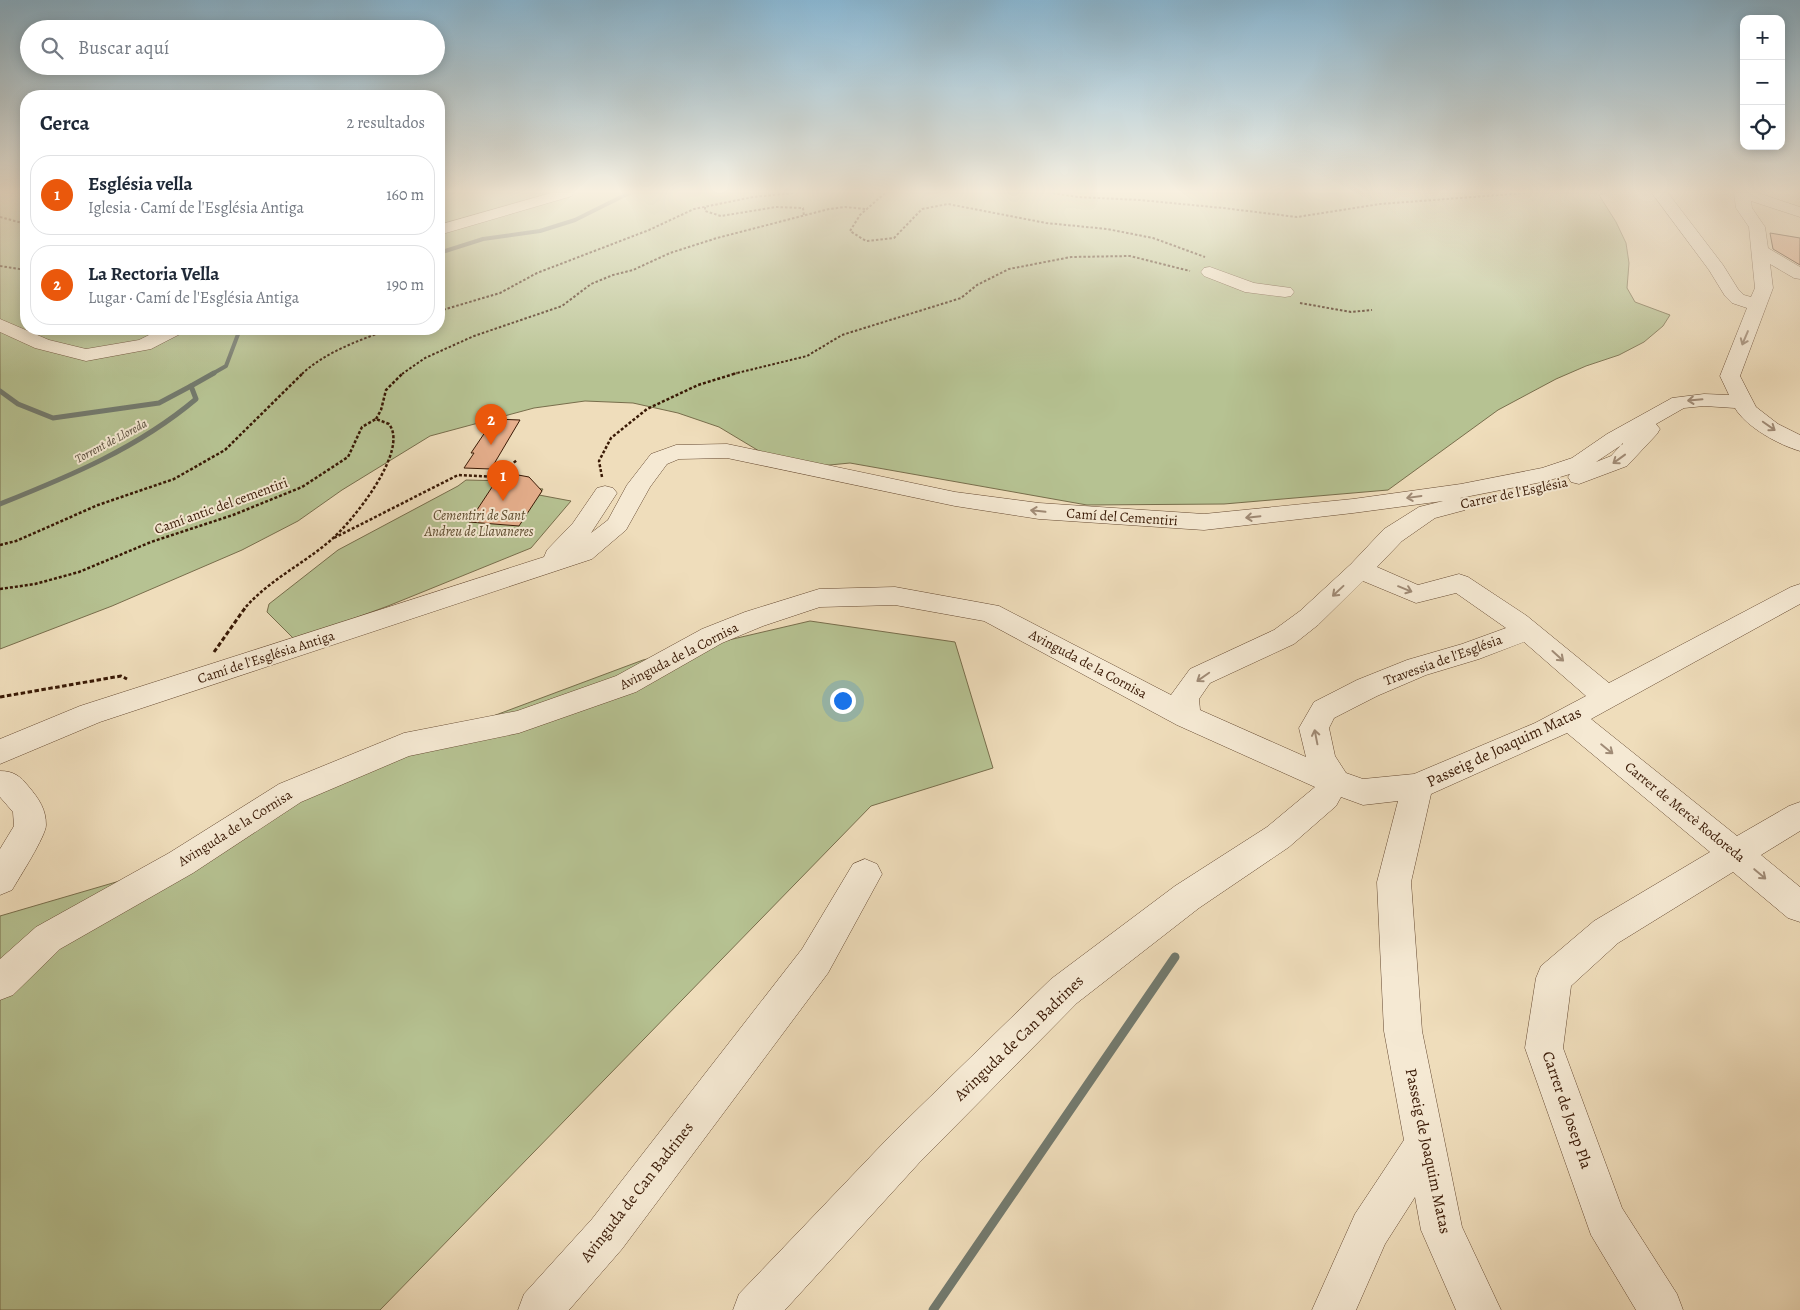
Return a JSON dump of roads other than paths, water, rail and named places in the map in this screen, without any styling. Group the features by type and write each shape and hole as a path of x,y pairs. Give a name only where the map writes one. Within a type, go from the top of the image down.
{"street":[{"path":"1706,254 1731,292 1738,299 1758,305"},
{"path":"1761,254 1764,288 1730,376 1747,410 1770,429 1800,444"},
{"path":"1766,254 1800,274"},
{"path":"1210,272 1251,288 1285,292"},
{"path":"0,325 20,334"},
{"path":"22,335 42,344 86,355 144,345 164,335"},
{"name":"Camí del Cementiri","path":"534,571 583,554 617,525 639,486 659,460 676,452 727,452 954,499 1039,511 1204,522 1362,505 1461,491 1547,474 1580,462 1615,439 1679,402 1704,400 1744,402"},
{"name":"Carrer de l'Església","path":"1187,717 1184,697 1200,676 1284,637 1309,618 1360,570 1393,535 1427,512 1566,483 1619,461 1665,411"},
{"path":"534,571 562,552 582,529 605,493"},
{"path":"1360,570 1416,594 1459,583 1478,594 1550,648 1607,698"},
{"name":"Camí de l'Església Antiga","path":"0,752 90,714 534,571"},
{"name":"Avinguda de la Cornisa","path":"0,983 48,938 181,863 290,793 404,745 519,722 626,684 712,636 754,619 819,598 895,596 990,613 1187,717 1306,771 1363,792 1417,786"},
{"name":"Passeig de Joaquim Matas","path":"1479,1310 1442,1230 1403,1031 1394,882 1417,786 1545,731 1795,602"},
{"name":"Travessia de l'Església","path":"1335,781 1321,759 1314,728 1324,710 1367,688 1417,667 1469,652 1526,631"},
{"name":"Carrer de Mercè Rodoreda","path":"1569,718 1800,907"},
{"name":"Avinguda de Can Badrines","path":"755,1310 905,1149 1064,990 1187,897 1278,837 1325,797 1335,781"},
{"path":"0,784 8,784 28,808 30,826 0,880"},
{"name":"Carrer de Josep Pla","path":"1662,1310 1606,1220 1544,1048 1554,978 1606,932 1800,815"},
{"name":"Avinguda de Can Badrines","path":"540,1310 606,1234 814,961 865,874"},
{"path":"1334,1310 1370,1229 1425,1145"}],"waterway":[{"name":"Torrent de Lloreda","path":"212,374 226,366 238,335"},
{"name":"Torrent de Lloreda","path":"191,386 214,373"},
{"path":"0,391 18,404 53,418 159,403 191,386"},
{"name":"Torrent de Lloreda","path":"0,504 52,483 102,459 151,432 196,399 191,386"},
{"path":"933,1310 1175,957"}],"place":[{"name":"La Rectoria Vella","path":"491,445"},
{"name":"Església vella","path":"503,501"}],"park label":[{"name":"Cementiri de Sant Andreu de Llavaneres","path":"479,524"}]}
